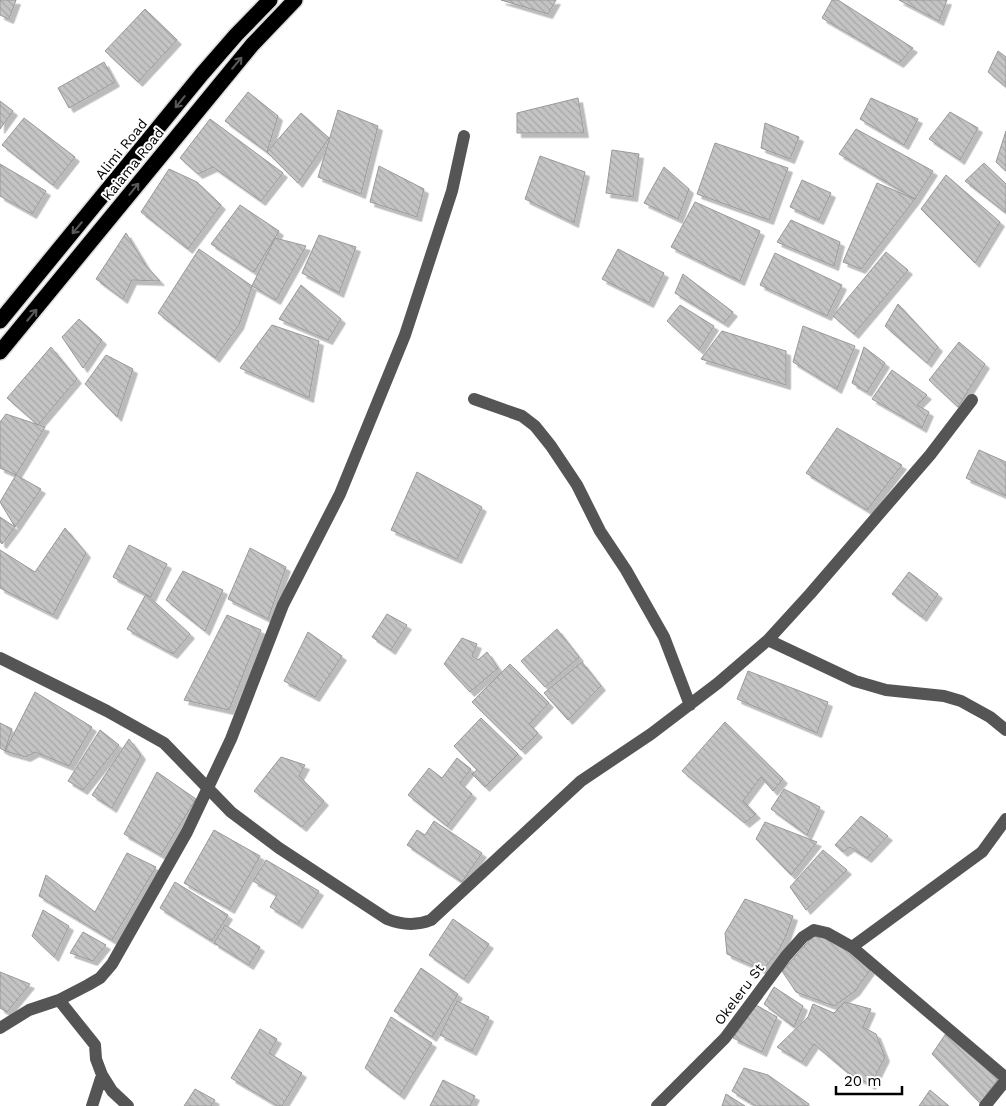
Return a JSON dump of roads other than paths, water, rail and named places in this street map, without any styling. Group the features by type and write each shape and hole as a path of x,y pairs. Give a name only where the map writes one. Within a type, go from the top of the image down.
{"highway":[{"name":"Alimi Road","path":"0,321 202,74 236,34 270,0"},
{"name":"Kaiama Road","path":"0,352 252,45 295,0"}],"street":[{"path":"0,1028 29,1010 59,1000 100,978 112,964 188,832 231,739 283,605 340,494 405,335 452,190 464,136"},
{"path":"474,399 522,416 535,426 551,446 577,485 600,531 626,570 664,637 690,704"},
{"path":"0,658 107,711 164,743 231,812 279,848 387,919 400,924 420,924 431,920 581,781 651,734 768,640 930,455 972,400"},
{"path":"768,640 855,681 886,690 944,696 961,701 990,717 1006,730"},
{"path":"986,1106 1006,1079 852,947 982,852 1006,819"},
{"name":"Okeleru St","path":"657,1106 725,1038 786,956 803,937 814,930 827,933 852,947"},
{"path":"59,1000 94,1045 96,1059 102,1075 112,1091 128,1106"},
{"path":"92,1106 102,1075"}]}
